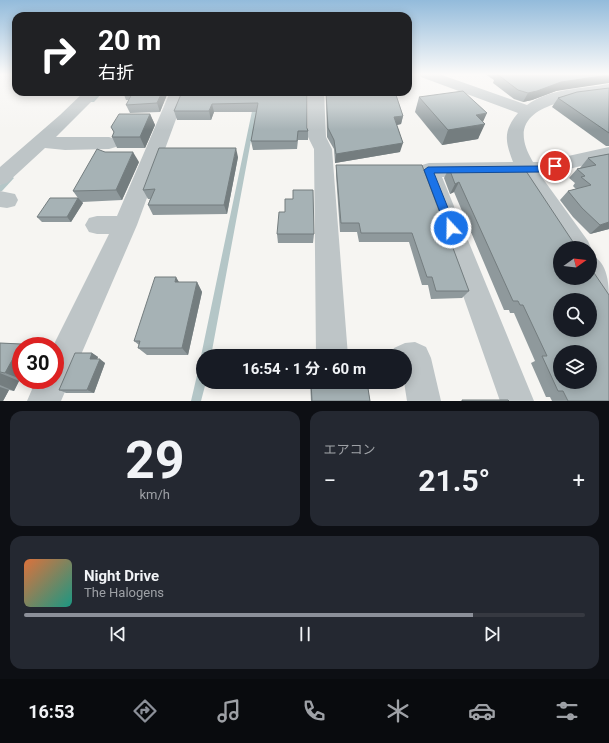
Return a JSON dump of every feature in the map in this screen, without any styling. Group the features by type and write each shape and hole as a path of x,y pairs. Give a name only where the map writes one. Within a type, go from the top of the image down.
{"street":[{"path":"478,93 529,111"},
{"path":"574,241 526,169 518,153 515,138 519,124 529,111 541,103 555,98 587,93"},
{"path":"0,178 88,96"},
{"path":"64,357 125,225 126,152 160,118 175,96"},
{"path":"316,96 317,137 323,148 332,349"},
{"path":"40,142 126,152"},
{"path":"517,401 428,170 542,169 609,153"},
{"path":"97,225 125,225"},
{"path":"412,358 415,358 424,401"},
{"path":"44,401 50,389"}],"building":[{"path":"450,93 465,93 487,113 476,115 485,124 448,130 419,97"},
{"path":"575,93 609,93 609,133 558,98"},
{"path":"131,96 160,96 157,103 126,105"},
{"path":"180,96 307,96 308,131 298,131 297,141 251,141 258,103 212,104 209,111 174,111"},
{"path":"326,96 396,96 403,116 394,117 403,143 336,154 334,140 328,128"},
{"path":"119,114 150,114 140,137 112,137 114,132 111,127"},
{"path":"159,148 236,148 224,205 148,205 155,189 143,190"},
{"path":"97,149 105,152 133,152 116,190 73,191"},
{"path":"609,154 609,222 600,225 582,208 568,191 591,185 581,177 585,176 577,169 596,165 588,158"},
{"path":"336,165 422,165 469,291 436,291 432,277 427,277 412,233 361,233 359,223 341,223"},
{"path":"449,168 524,168 572,241 553,241 553,285 597,285 597,277 609,295 609,401 568,401 563,391 558,391 557,389 597,389 597,345 553,345 553,380 542,356 547,356 523,305 520,305 518,301 513,301 459,182 455,184"},
{"path":"293,190 313,190 314,234 277,234 279,212 285,212 285,199 293,199"},
{"path":"50,198 78,198 67,217 37,217"},
{"path":"155,277 176,277 175,282 197,282 182,348 138,348 140,341 134,341"},
{"path":"0,343 12,344 12,360 5,373 0,372"},
{"path":"75,353 92,353 90,359 100,359 87,390 59,390 64,389 64,378"},
{"path":"311,389 368,389 370,401 312,401"},
{"path":"508,400 509,401 462,401"}],"waterway":[{"path":"92,101 97,96"},
{"path":"207,349 257,96"},
{"path":"0,189 11,178"},
{"path":"196,401 199,389"}],"route":[{"path":"451,228 428,170 542,169 555,166"}]}
